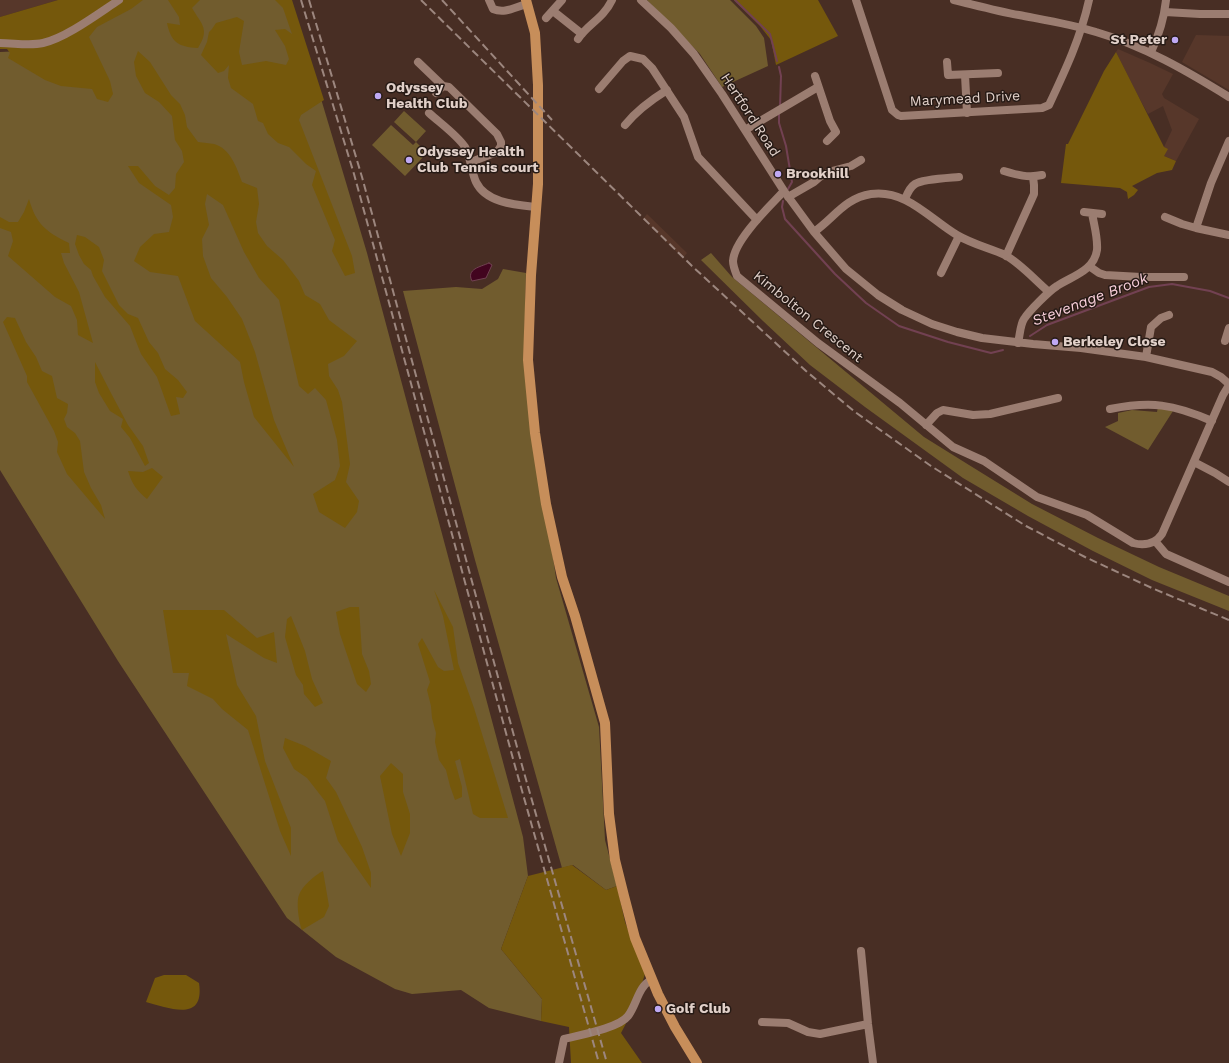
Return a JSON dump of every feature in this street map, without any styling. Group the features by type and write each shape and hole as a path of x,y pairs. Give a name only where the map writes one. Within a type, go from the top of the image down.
{"main road":[{"path":"526,2 535,33 538,85 538,184 528,360 535,433 550,522 562,577 575,616 605,723 609,814 615,860 624,896 635,938 651,980 675,1027 697,1063"}],"street":[{"path":"0,43 44,43 63,36 119,0"},
{"path":"489,0 493,9 499,12 504,12 526,2"},
{"path":"546,18 562,0"},
{"path":"553,11 580,37 605,13 612,0"},
{"name":"Hertford Road","path":"641,0 671,28 694,54 786,194 814,232 846,269 878,295 902,310 932,324 957,332 982,338 1018,343 1081,348 1146,357 1212,372 1229,384"},
{"name":"Marymead Drive","path":"856,0 892,110 898,115 905,116 1042,108 1049,105 1082,28"},
{"path":"954,0 996,11 1082,28 1102,34 1151,52 1229,97"},
{"path":"1082,28 1089,0"},
{"path":"1151,52 1161,27 1165,12 1166,0"},
{"path":"1165,12 1229,14"},
{"path":"599,90 622,61 630,56 643,59 652,68 684,117 698,157 757,220"},
{"path":"418,62 443,86 449,87 497,134 501,142 501,146 497,152 471,162"},
{"path":"947,62 948,75 998,73"},
{"path":"965,75 967,113"},
{"path":"814,76 830,121 836,132 827,141"},
{"path":"436,93 443,86"},
{"path":"745,130 818,87"},
{"path":"625,125 634,114 646,104 667,90"},
{"path":"429,113 463,144 471,162 477,183 482,192 503,202 536,207"},
{"path":"1196,228 1209,188 1229,141"},
{"name":"Kimbolton Crescent","path":"860,160 851,166 832,171 821,176 786,194 757,220 742,240 733,260 737,276 818,344 900,403 953,447 984,461 1037,497 1087,515 1133,543 1145,544 1155,541"},
{"path":"1004,170 1019,176 1033,177 1042,174"},
{"path":"1006,256 1034,194 1033,177"},
{"path":"905,199 914,184 922,181 953,180"},
{"path":"814,232 839,209 851,201 861,197 881,193 905,199 924,211 942,226 959,236 1006,256 1019,265 1049,292"},
{"path":"1018,343 1023,320 1049,292 1056,286 1083,271 1094,259 1097,250 1088,212 1102,214"},
{"path":"1166,217 1182,224 1229,235"},
{"path":"945,269 959,236"},
{"path":"1089,266 1105,275 1134,277 1180,275"},
{"path":"1146,357 1150,329 1154,324 1165,319"},
{"path":"1224,341 1229,328"},
{"path":"1229,384 1166,526 1162,534 1155,541 1166,554 1229,582"},
{"path":"926,424 937,413 943,410 973,415 990,414 1058,398"},
{"path":"1110,409 1136,404 1159,405 1189,412 1212,421"},
{"path":"1194,462 1229,482"},
{"path":"861,951 873,1063"},
{"path":"559,1063 564,1039 618,1025 628,1016 644,984 651,980"},
{"path":"762,1022 788,1022 808,1032 820,1034 868,1024"}],"shaded area":[{"path":"0,0 58,0 0,17"},
{"path":"58,0 115,0 73,27 47,39 35,41 0,40 0,17"},
{"path":"123,0 143,0 131,9 97,27 89,37 110,81 113,94 108,102 97,99 92,89 61,86 45,80 8,58 10,53 7,49 0,49 0,46 64,38"},
{"path":"134,0 279,0 299,25 367,253 523,837 528,876 501,949 542,999 541,1021 489,1008 461,990 412,994 395,989 336,957 287,918 118,661 0,470 0,52 24,51"},
{"path":"168,0 200,0 192,8 204,31 202,42 198,48 180,45 173,39 167,23 180,25 179,17"},
{"path":"275,0 292,0 324,100 301,115 299,120 352,256 355,273 345,276 332,251 335,240 312,185 316,171 306,164 289,147 278,143 268,134 263,123 258,121 253,104 231,88 228,78 229,65 224,71 218,73 201,55 207,42 209,32 216,23 237,17 244,21 239,52 242,65 266,61 286,65 289,59 285,46 275,30 285,29 292,34 283,8"},
{"path":"647,0 730,0 756,26 764,38 768,66 722,87 700,54"},
{"path":"734,0 818,0 838,36 776,65 771,40 760,26"},
{"path":"1196,35 1229,36 1229,90 1182,62"},
{"path":"1118,49 1173,74 1162,94 1164,98 1199,119 1176,161 1164,156 1164,147 1172,130 1163,106 1148,114 1116,52"},
{"path":"138,51 150,62 171,95 180,104 185,115 187,127 198,142 220,146 229,154 242,182 257,188 259,204 256,222 258,233 267,246 283,260 299,281 305,295 320,304 329,320 357,341 344,356 328,364 329,376 338,390 342,402 350,464 346,482 359,501 357,512 345,528 319,512 313,494 335,480 340,466 337,440 326,400 315,388 308,394 299,386 279,300 259,278 244,252 223,205 207,194 205,204 209,225 202,239 203,256 211,278 227,297 242,319 255,352 274,420 294,467 254,417 240,362 195,321 178,276 150,272 134,261 140,247 154,234 169,232 173,217 171,205 139,183 128,166 138,166 155,186 169,195 175,188 176,174 184,162 182,151 175,140 172,116 159,102 145,93 136,76 134,62"},
{"path":"1116,52 1164,147 1168,149 1164,156 1176,161 1172,170 1157,173 1132,186 1138,190 1128,199 1127,192 1120,188 1061,183 1066,144 1068,144 1104,71"},
{"name":"Odyssey Health Club Tennis court","path":"404,111 426,131 416,142 394,122"},
{"path":"391,125 413,145 416,142 427,153 405,176 372,145"},
{"path":"29,199 35,215 43,226 54,235 69,243 70,253 61,253 64,263 79,292 93,343 78,335 77,320 71,306 55,297 8,256 13,241 11,232 0,228 0,217 9,222 18,222"},
{"path":"647,214 687,253 683,258 643,219"},
{"path":"77,235 85,237 99,247 104,260 102,271 119,305 128,314 138,318 149,342 158,353 165,369 178,380 187,392 183,398 176,397 180,414 171,416 157,377 141,354 130,326 105,297 91,270 84,264 79,255 75,244"},
{"path":"711,253 732,277 924,437 1032,504 1159,567 1229,596 1229,611 1152,580 1093,551 1028,516 963,478 810,365 701,260"},
{"path":"489,263 492,265 486,278 472,281 472,271"},
{"path":"503,269 526,273 524,359 556,578 599,727 605,840 617,886 606,890 573,865 562,868 475,560 403,291 456,287 482,289 498,279"},
{"path":"7,317 15,318 42,371 52,376 57,398 68,404 67,413 64,419 67,427 75,433 80,441 84,472 101,505 105,519 67,474 57,452 58,442 54,431 27,382 27,376 3,322"},
{"path":"95,362 128,425 143,446 149,463 145,466 130,438 121,427 123,419 110,411 99,393 95,382"},
{"path":"1158,407 1173,411 1148,450 1105,427 1118,421 1118,413 1132,410 1157,412"},
{"path":"152,468 163,477 147,499 135,487 128,471 143,472"},
{"path":"434,590 453,627 458,663 474,708 508,818 480,818 473,814 460,759 455,761 462,787 462,797 455,800 446,770 439,760 435,742 436,733 427,690 430,682 418,644 422,638 438,667 444,671 454,670 443,616"},
{"path":"350,607 359,607 362,654 369,671 371,684 366,692 357,684 340,634 336,612"},
{"path":"163,610 224,610 257,638 274,632 277,663 264,658 226,634 237,685 256,716 265,761 291,828 291,856 280,831 248,730 222,709 213,699 187,686 189,673 173,673"},
{"path":"291,616 305,651 312,679 323,703 315,707 304,694 303,685 296,675 285,637 287,619"},
{"path":"285,738 305,746 331,761 326,778 336,792 362,847 371,873 371,888 338,841 325,801 307,778 294,769 283,748"},
{"path":"391,763 403,774 403,792 410,814 410,833 401,856 392,834 380,776"},
{"path":"572,865 606,890 617,886 625,922 645,974 633,1010 621,1033 642,1063 571,1063 569,1027 541,1021 542,999 501,949 528,876"},
{"path":"323,871 329,906 324,917 302,930 298,912 299,895 309,881"},
{"path":"164,975 186,975 199,983 199,996 196,1004 191,1008 183,1010 146,1002 155,978"}],"waterway":[{"name":"Stevenage Brook","path":"735,0 770,34 777,61"},
{"name":"Stevenage Brook","path":"779,67 781,76 780,107"},
{"name":"Stevenage Brook","path":"779,114 779,123 786,146 792,182 788,189"},
{"name":"Stevenage Brook","path":"783,201 782,207 785,219 835,274 866,303 899,326 948,342 991,353 1003,350"},
{"name":"Stevenage Brook","path":"1030,336 1047,325 1149,287 1172,284 1210,291 1229,298"}],"railway":[{"path":"301,0 354,174 515,766 599,1063"},
{"path":"309,0 362,177 523,769 607,1063"},
{"path":"421,0 692,266 806,371 855,412 931,466 1026,526 1085,557 1154,589 1229,620"},
{"path":"442,0 552,120"}],"place":[{"name":"St Peter","path":"1175,40"},
{"name":"Odyssey Health Club","path":"378,96"},
{"name":"Odyssey Health Club Tennis court","path":"409,160"},
{"name":"Brookhill","path":"778,174"},
{"name":"Berkeley Close","path":"1055,342"},
{"name":"Golf Club","path":"658,1009"}]}
